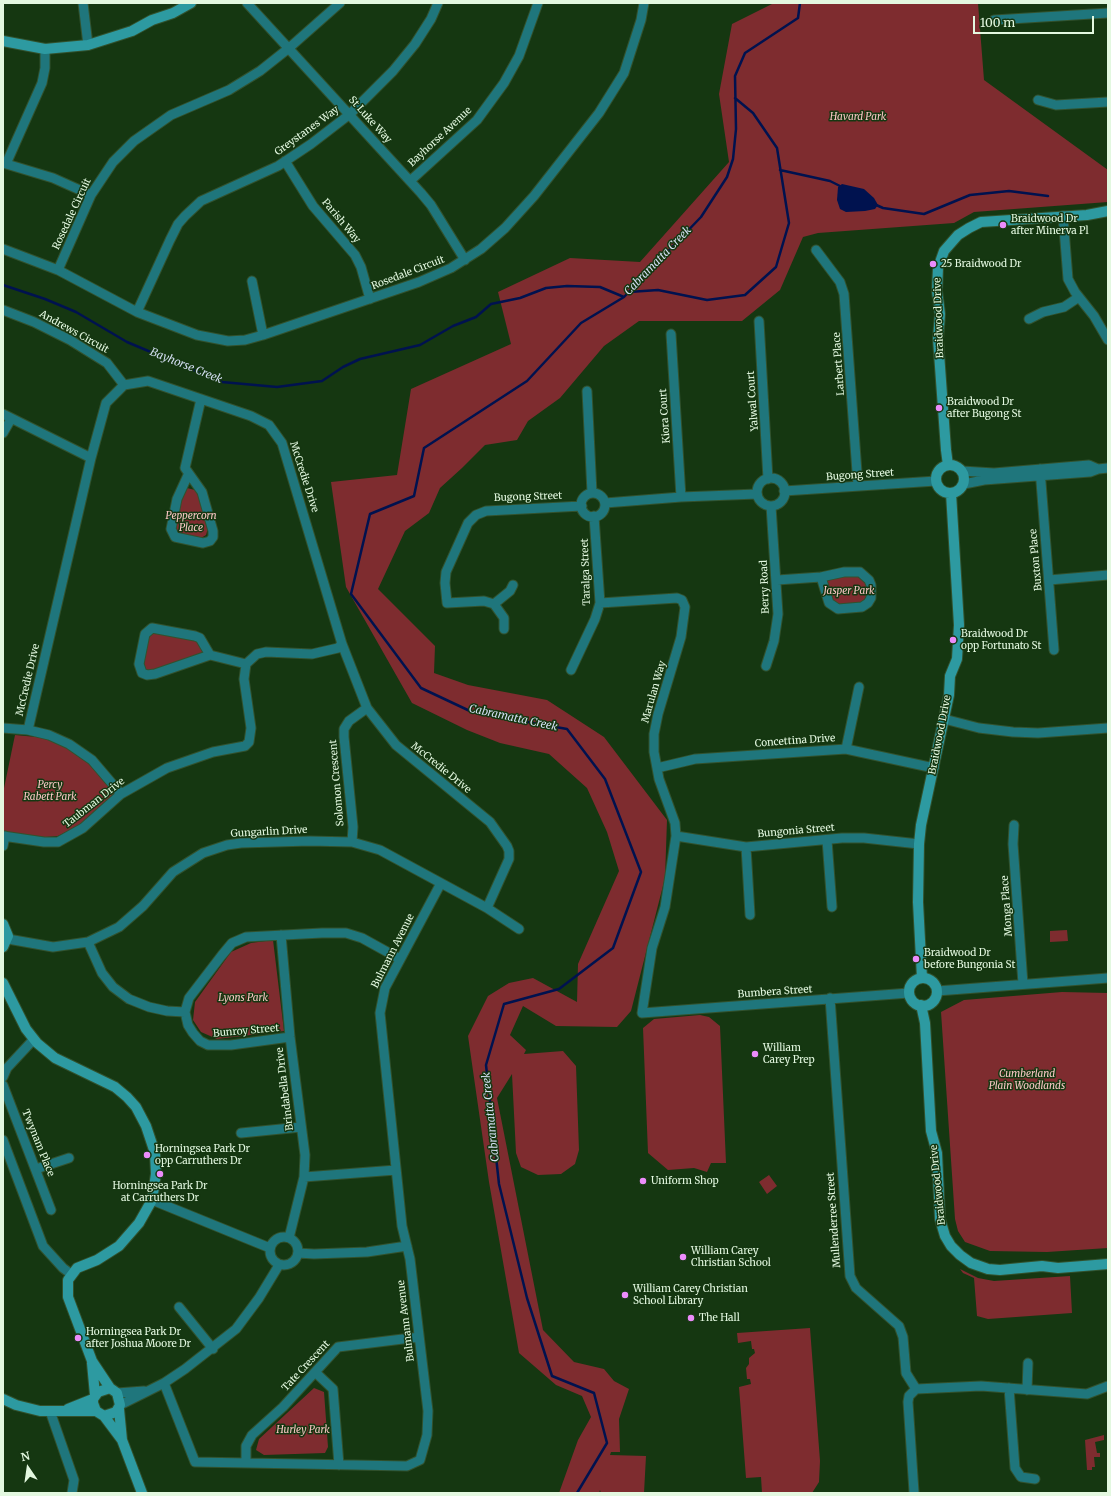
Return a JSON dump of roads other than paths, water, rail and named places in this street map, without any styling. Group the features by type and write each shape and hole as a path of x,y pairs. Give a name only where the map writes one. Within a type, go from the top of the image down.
{"street":[{"path":"83,3 88,45"},
{"path":"3,41 45,49 88,45 132,31 152,20 173,13 191,3"},
{"name":"St Luke Way","path":"247,3 350,114 431,205 465,260"},
{"name":"Rosedale Circuit","path":"58,270 91,195 113,162 145,131 170,115 229,90 260,71 289,48 340,3"},
{"name":"Greystanes Way","path":"137,312 178,224 185,216 201,201 278,166 350,114 393,71 415,44 430,20 438,3"},
{"name":"Bayhorse Avenue","path":"410,181 477,120 504,83 519,56 538,3"},
{"name":"Rosedale Circuit","path":"3,249 58,270 137,312 212,339 228,341 245,340 263,335 437,275 465,260 505,228 520,212 599,113 624,73 641,20 644,3"},
{"path":"994,20 1108,13"},
{"path":"45,49 45,68 42,83 5,163 53,178 91,195"},
{"path":"1038,100 1056,105 1108,102"},
{"name":"Parish Way","path":"285,161 313,206 355,255 361,267 370,299"},
{"name":"Braidwood Drive","path":"948,465 938,338 940,314 936,291 937,274 942,256 958,235 982,222 1087,215 1108,211"},
{"path":"1063,216 1068,279 1079,297 1094,316 1108,340"},
{"name":"Larbert Place","path":"816,250 840,282 844,294 858,486"},
{"path":"252,281 263,335"},
{"path":"1029,319 1043,312 1064,307 1079,297"},
{"name":"Andrews Circuit","path":"3,310 34,322 107,363 124,386"},
{"name":"Yalwal Court","path":"759,321 768,479"},
{"name":"Kiora Court","path":"671,334 681,497"},
{"name":"McCredie Drive","path":"28,730 91,458 106,403 124,386 148,381 262,420 269,425 279,438 342,644 367,708 396,745 490,822 507,846 509,859 487,908"},
{"path":"587,391 592,493"},
{"path":"188,475 178,499 171,529 175,537 203,543 210,541 213,537 213,531 202,492 188,475 185,468 201,399"},
{"path":"3,434 7,417 91,458"},
{"path":"1041,472 964,484 959,490 951,493 943,491 936,481 941,469 948,465 956,466 962,471 994,473 1041,472 1090,472 1108,468"},
{"path":"962,471 964,484"},
{"name":"Buxton Place","path":"1041,472 1054,650"},
{"path":"768,479 780,482 784,491 784,498 779,504 772,506 762,504 757,494 759,484 768,479"},
{"name":"Bugong Street","path":"784,491 936,481"},
{"path":"592,493 601,495 605,503 604,509 600,514 594,516 586,514 582,506 584,498 592,493"},
{"name":"Braidwood Drive","path":"922,978 918,906 919,844 921,825 949,695 950,676 957,659 959,625 951,493"},
{"path":"605,503 681,497 757,494"},
{"name":"Bugong Street","path":"494,604 484,601 448,603 445,583 446,572 468,523 476,515 486,511 582,506"},
{"name":"Berry Road","path":"766,666 774,641 776,629 777,580 772,506"},
{"name":"Taralga Street","path":"571,670 595,619 600,603 594,516"},
{"path":"777,580 821,578 844,572 860,572 869,580 871,585 871,598 862,607 838,609 829,603 821,578"},
{"path":"1049,580 1108,575"},
{"path":"504,629 504,618 494,604 510,592 513,585"},
{"name":"Marulan Way","path":"600,603 678,598 684,603 685,614 681,637 658,714 654,734 654,752 659,779 675,823 676,836 665,907 653,943 642,1013"},
{"path":"210,655 200,638 152,628 145,634 139,664 142,673 155,674 210,655 246,664 257,654 266,652 312,654 338,648 342,644"},
{"name":"Taubman Drive","path":"4,836 44,842 58,842 83,828 122,794 140,782 173,765 212,752 244,746 249,742 252,728 244,679 246,664"},
{"path":"846,749 859,687"},
{"name":"Solomon Crescent","path":"352,842 353,828 344,729 349,721 367,708"},
{"path":"944,719 979,728 1013,732 1038,733 1108,728"},
{"path":"3,728 28,730 50,735 69,744 92,760 122,794"},
{"name":"Concettina Drive","path":"657,768 695,760 846,749 934,768"},
{"name":"Monga Place","path":"1014,825 1014,852 1023,984"},
{"path":"3,846 4,836"},
{"name":"Bungonia Street","path":"676,836 746,847 764,844 864,838 919,844"},
{"path":"827,840 832,908"},
{"name":"Gungarlin Drive","path":"5,943 53,946 88,942 118,927 131,917 173,872 182,865 215,849 227,845 256,842 352,842 380,850 487,908 520,929"},
{"path":"746,847 750,915"},
{"name":"Bulmann Avenue","path":"164,1383 195,1462 407,1466 420,1460 427,1435 428,1423 407,1246 402,1226 380,1013 385,988 441,883"},
{"path":"3,924 8,932 5,943"},
{"path":"88,942 102,973 113,987 129,999 148,1007 167,1011 185,1012 189,998 232,943 255,935 346,933 362,938 400,959"},
{"name":"Brindabella Drive","path":"281,935 290,1037 305,1155 304,1177 289,1238"},
{"path":"922,978 930,980 937,991 932,1002 921,1005 913,1002 909,993 911,984 922,978"},
{"path":"937,991 1108,978"},
{"path":"3,983 16,1011 34,1039 55,1058 65,1064 116,1087 136,1107 146,1126 154,1153 156,1174 152,1200 133,1231 118,1246 97,1260 77,1268 71,1274 67,1284 68,1297 92,1361 114,1391 120,1407 122,1440 142,1493"},
{"name":"Bumbera Street","path":"642,1013 909,993"},
{"name":"Mullenderree Street","path":"830,998 850,1276 856,1288 899,1326 903,1338 906,1373 916,1389"},
{"name":"Braidwood Drive","path":"921,1005 925,1023 931,1130 936,1149 940,1219 945,1236 951,1246 971,1263 988,1269 1042,1266 1058,1268 1108,1264"},
{"name":"Bunroy Street","path":"185,1012 188,1025 193,1033 200,1041 208,1045 231,1045 290,1037"},
{"path":"3,1077 7,1068 34,1039"},
{"name":"Twynam Place","path":"3,1085 51,1210"},
{"path":"241,1132 301,1127"},
{"path":"3,1140 43,1246 63,1268 71,1274"},
{"path":"36,1169 69,1158"},
{"path":"304,1177 396,1170"},
{"path":"152,1200 270,1248"},
{"path":"289,1238 295,1243 298,1253 288,1265 279,1265 272,1258 270,1248 276,1240 289,1238"},
{"path":"298,1253 314,1254 366,1252 407,1246"},
{"path":"3,1399 27,1408 112,1415 120,1407 164,1383 213,1349 236,1329 248,1314 279,1265"},
{"path":"179,1307 213,1349"},
{"name":"Tate Crescent","path":"246,1463 246,1446 252,1435 283,1407 338,1347 419,1337"},
{"path":"92,1361 94,1397 100,1414 122,1440"},
{"path":"1027,1390 1028,1363"},
{"path":"315,1372 333,1389 339,1464"},
{"path":"914,1492 908,1402 910,1396 916,1389 970,1386 1087,1394 1108,1386"},
{"path":"1009,1388 1015,1468 1021,1477 1035,1479"},
{"path":"64,1410 94,1397 101,1389 114,1391 148,1391"},
{"path":"50,1411 74,1480 72,1493"}],"waterway":[{"name":"Cabramatta Creek","path":"577,1493 607,1443 594,1393 552,1376 527,1298 499,1184 486,1065 504,1004 559,989 613,948 641,872 605,779 567,729 472,712 421,688 351,594 370,514 414,496 424,448 527,381 581,323 624,297 701,217 727,177 733,159 736,129 735,76 745,53 798,18 800,3"},
{"path":"629,292 658,290 707,300 745,295 776,267 789,223 777,148 753,113 735,98"},
{"path":"780,170 830,181 842,187"},
{"path":"874,204 883,208 924,214 970,195 1009,191 1048,196"},
{"name":"Bayhorse Creek","path":"3,285 45,299 76,312 127,342 222,382 277,387 322,381 343,367 360,359 420,345 453,326 476,317 491,304 520,298 546,288 567,286 600,287 624,297"}],"place":[{"name":"Braidwood Dr after Minerva Pl","path":"1003,225"},
{"name":"25 Braidwood Dr","path":"933,264"},
{"name":"Braidwood Dr after Bugong St","path":"939,408"},
{"name":"Braidwood Dr opp Fortunato St","path":"953,640"},
{"name":"Braidwood Dr before Bungonia St","path":"916,959"},
{"name":"William Carey Prep","path":"755,1054"},
{"name":"Horningsea Park Dr opp Carruthers Dr","path":"147,1155"},
{"name":"Horningsea Park Dr at Carruthers Dr","path":"160,1174"},
{"name":"Uniform Shop","path":"643,1181"},
{"name":"William Carey Christian School","path":"683,1257"},
{"name":"William Carey Christian School Library","path":"625,1295"},
{"name":"The Hall","path":"691,1318"},
{"name":"Horningsea Park Dr after Joshua Moore Dr","path":"78,1338"}],"park label":[{"name":"Havard Park","path":"858,117"},
{"name":"Peppercorn Place","path":"191,522"},
{"name":"Jasper Park","path":"849,591"},
{"name":"Percy Rabett Park","path":"50,790"},
{"name":"Lyons Park","path":"243,998"},
{"name":"Cumberland Plain Woodlands","path":"1027,1080"},
{"name":"Hurley Park","path":"303,1430"}]}
